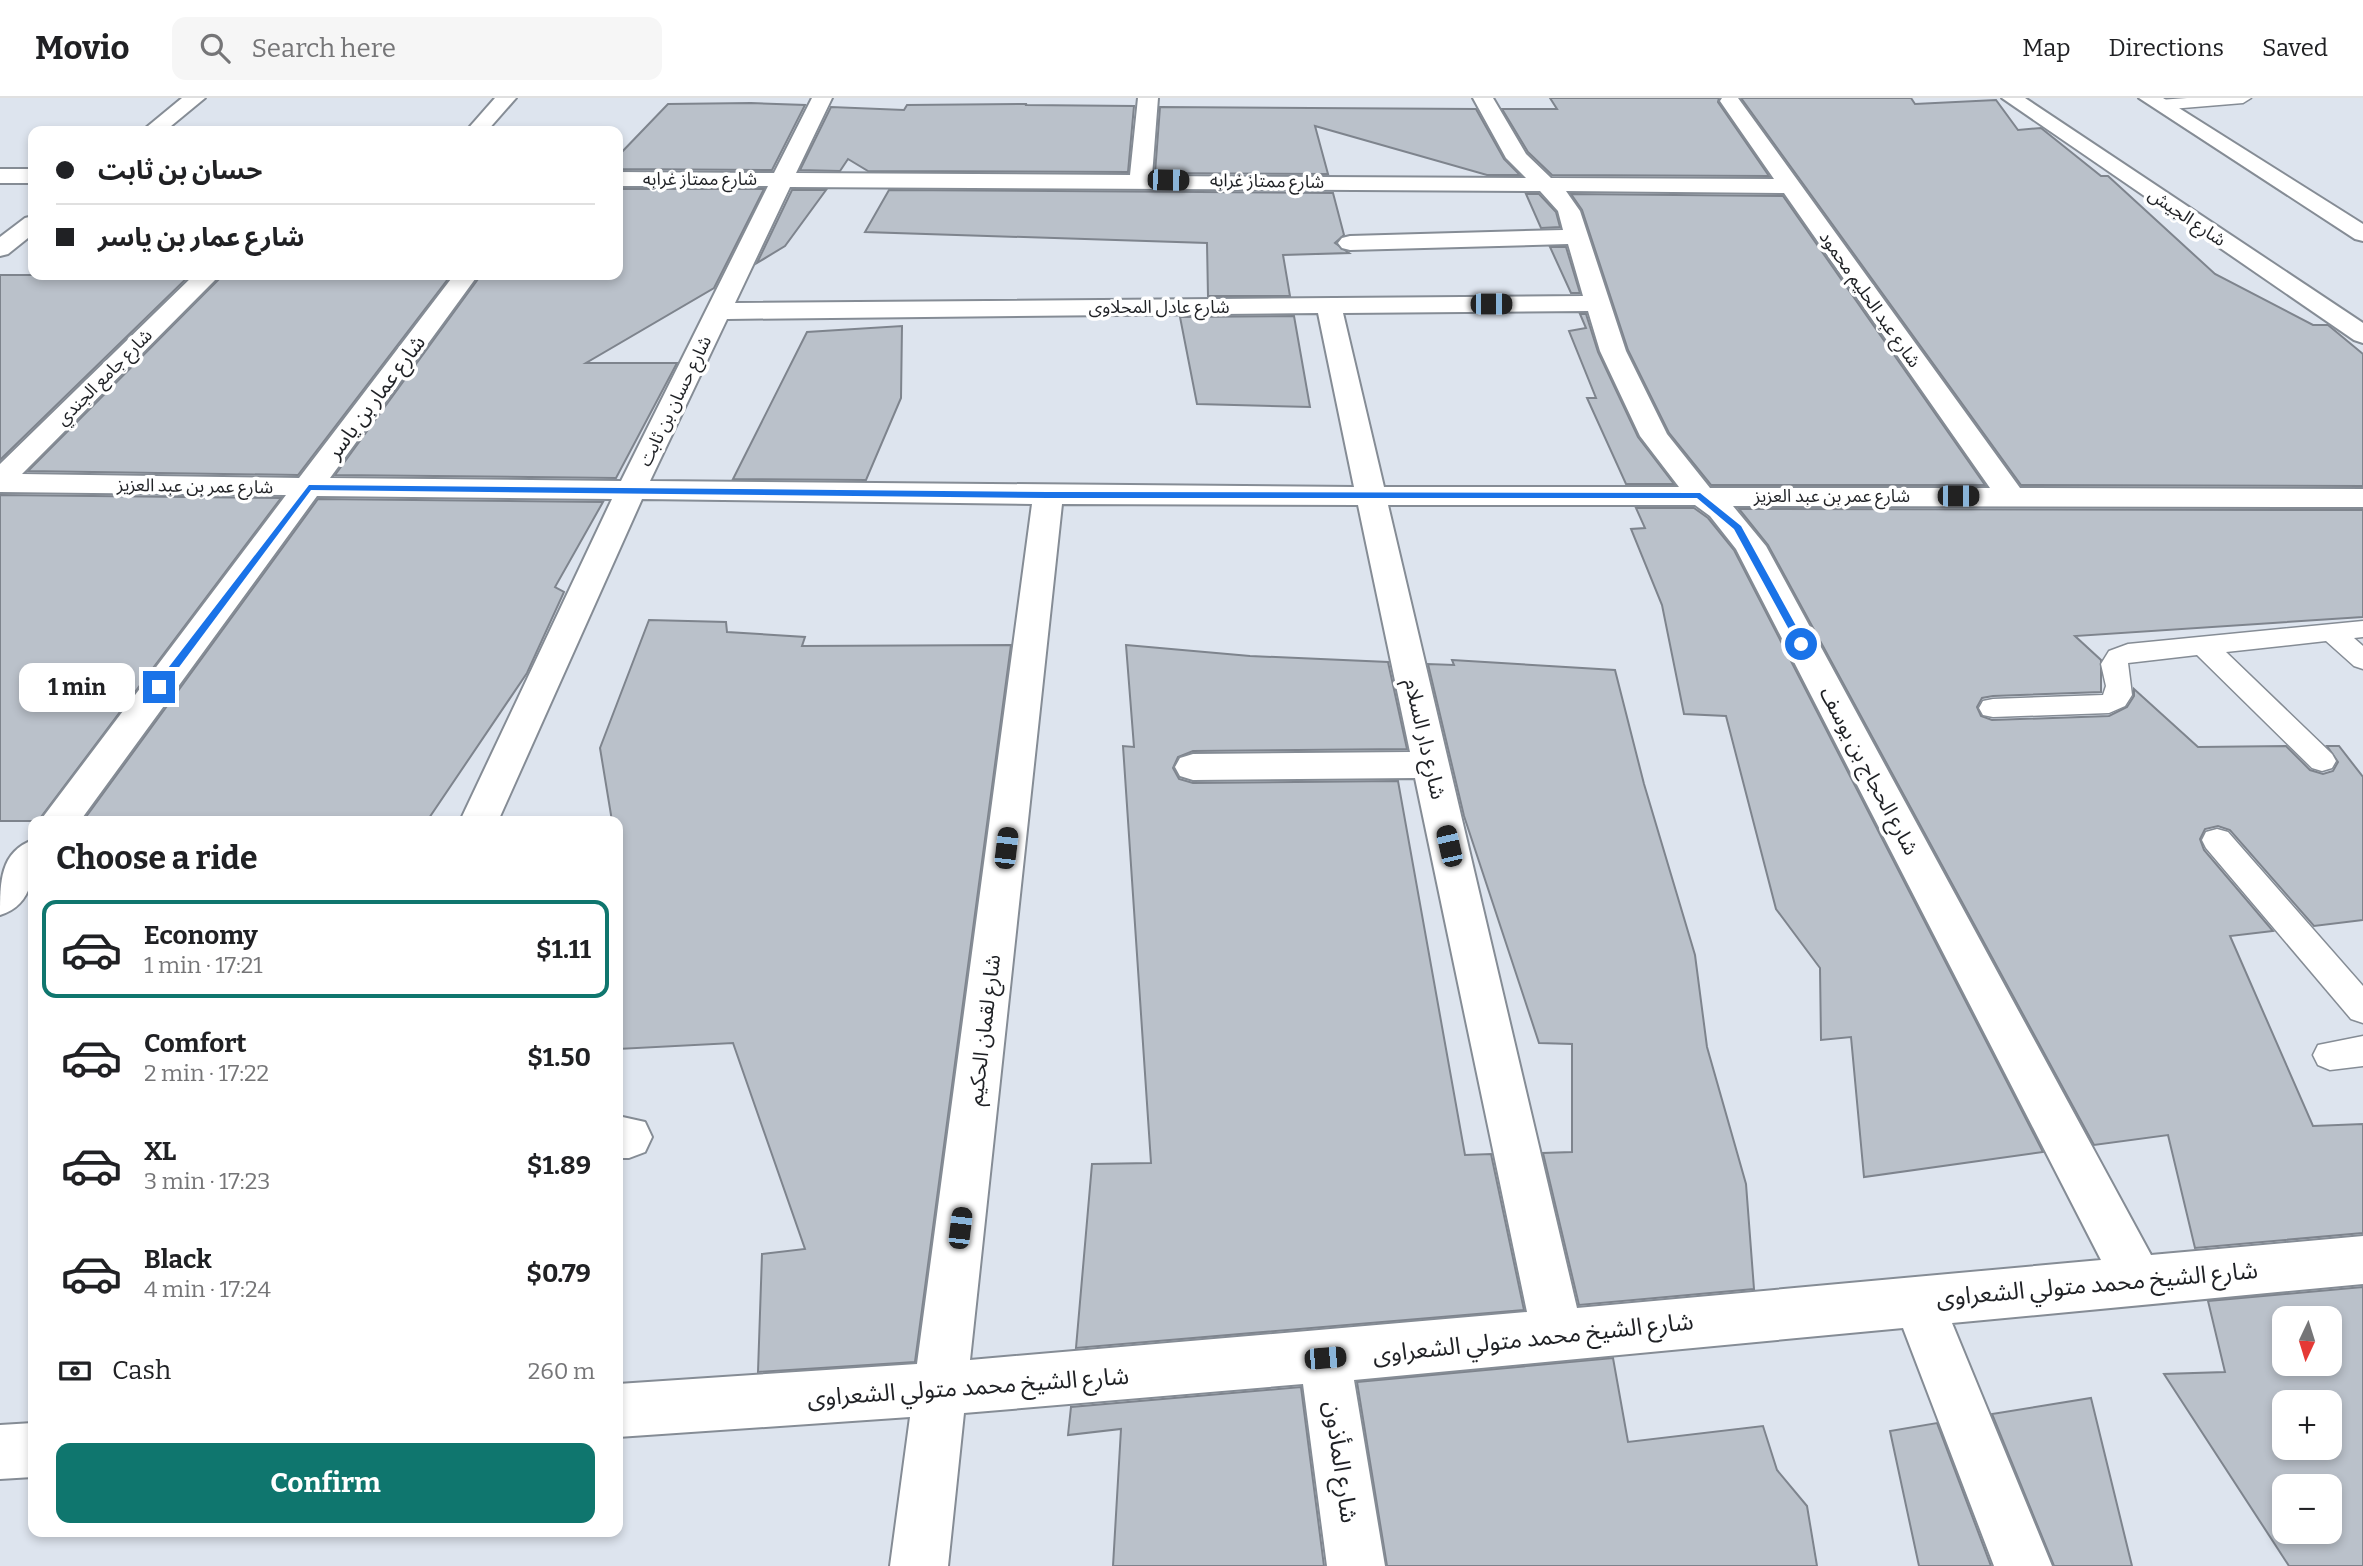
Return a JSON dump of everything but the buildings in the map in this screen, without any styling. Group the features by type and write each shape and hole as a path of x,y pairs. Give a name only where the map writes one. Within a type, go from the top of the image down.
{"street":[{"path":"159,126 195,98"},
{"path":"481,126 506,98"},
{"name":"شارع حسان بن ثابت","path":"481,816 631,490 822,98"},
{"path":"1141,179 1148,98"},
{"name":"شارع الحجاج بن يوسف","path":"1483,98 1517,158 1545,183 1569,211 1613,351 1644,417 1667,455 1700,495 1721,510 1749,546 2138,1281"},
{"name":"شارع الجيش","path":"2012,98 2363,335"},
{"name":"شارع عبد الحليم محمود","path":"1730,101 2010,496"},
{"path":"2154,102 2363,234"},
{"path":"0,176 28,176"},
{"name":"شارع ممتاز غرابه","path":"623,179 1141,179 1790,186"},
{"path":"0,249 28,227"},
{"path":"1350,243 1578,237"},
{"name":"شارع جامع الجندي","path":"0,481 203,280"},
{"name":"شارع عمار بن ياسر","path":"63,816 462,280"},
{"name":"شارع عادل المحلاوى","path":"719,310 1599,303"},
{"name":"شارع دار السلام","path":"1329,306 1558,1336"},
{"name":"شارع عمر بن عبد العزيز","path":"0,481 309,488 1048,495 2363,498"},
{"name":"شارع لقمان الحكيم","path":"919,1566 1048,495"},
{"path":"1193,766 1430,765"},
{"path":"0,899 28,862"},
{"name":"شارع الشيخ محمد متولي الشعراوى","path":"623,1411 940,1391 1325,1358 2363,1260"},
{"path":"1917,1300 2023,1566"},
{"name":"شارع المأذون","path":"1325,1358 1356,1566"},
{"path":"0,1452 28,1450"}],"lane":[{"path":"2154,102 2243,98"},
{"path":"1993,708 2109,704 2119,698 2122,691 2113,664 2118,657 2203,645 2363,629"},
{"path":"2331,632 2363,660"},
{"path":"2203,645 2322,761"},
{"path":"2217,840 2363,1009"}],"route":[{"path":"159,687 309,488 1048,495 1700,495 1721,510 1737,527 1801,644"}]}
